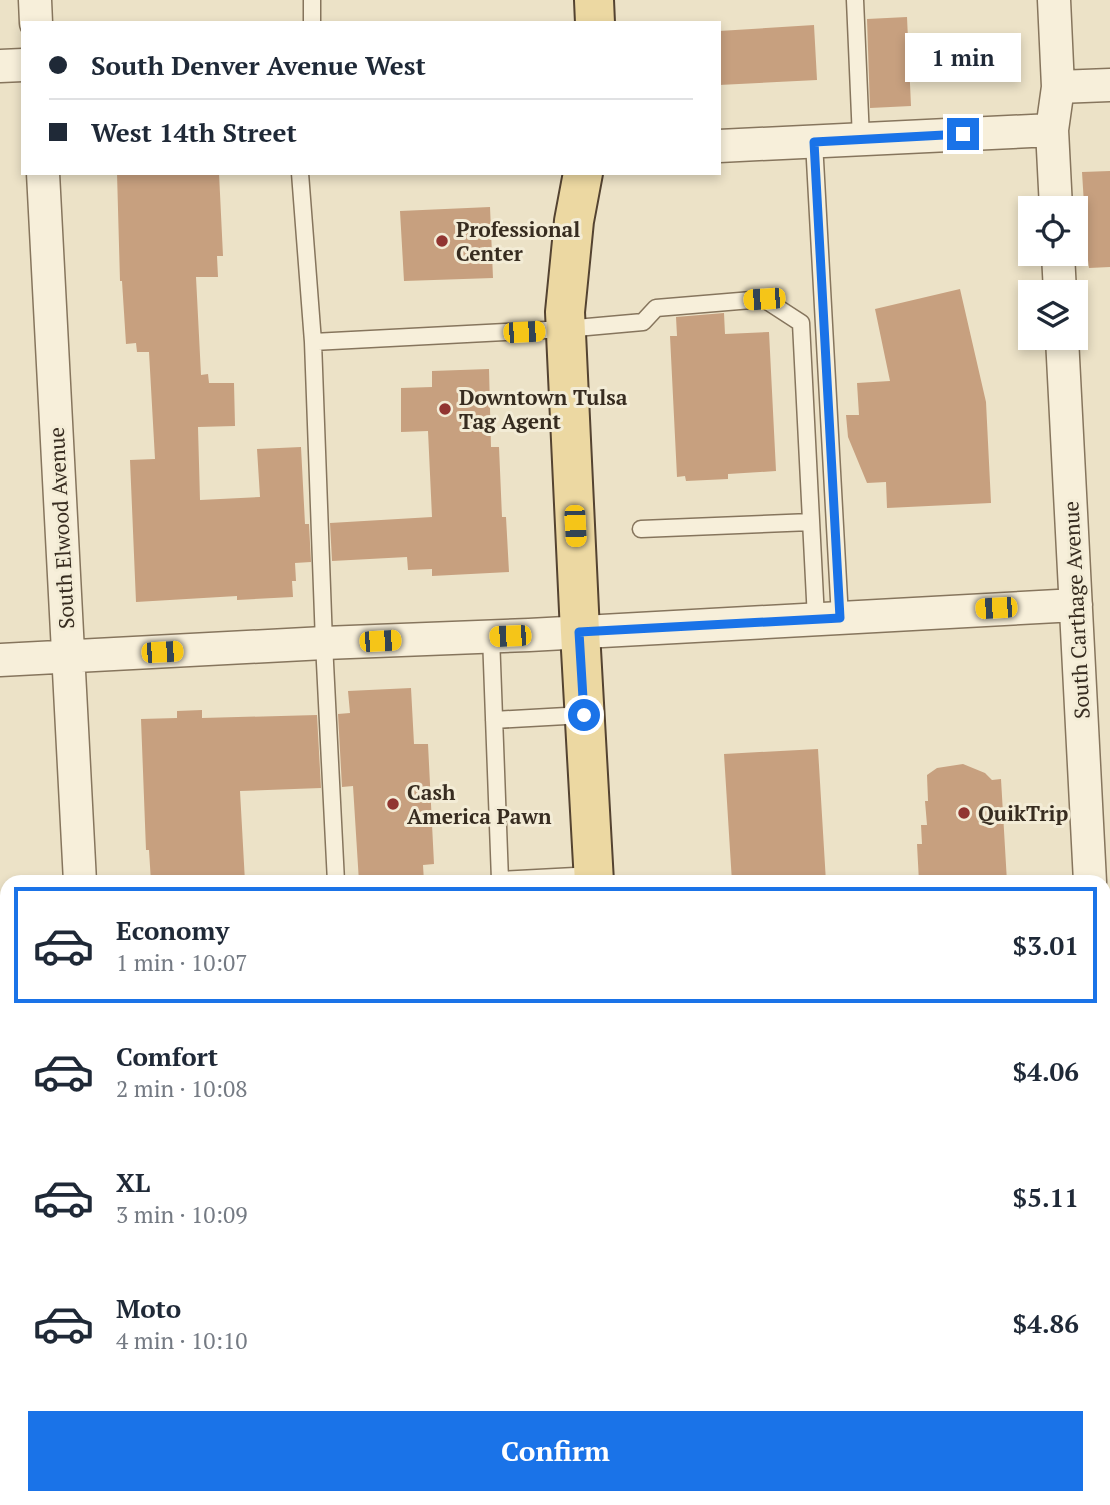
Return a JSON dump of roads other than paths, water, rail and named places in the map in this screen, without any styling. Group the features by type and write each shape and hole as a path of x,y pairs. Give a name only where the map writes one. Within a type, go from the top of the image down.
{"main road":[{"path":"594,0 595,21"},
{"path":"583,175 574,221 565,329 594,875"}],"street":[{"path":"35,0 36,21"},
{"path":"1054,0 1058,87 1052,130 1055,196"},
{"path":"0,66 21,65"},
{"path":"1058,87 1110,85"},
{"path":"721,146 1052,130"},
{"name":"South Elwood Avenue","path":"44,175 80,875"},
{"name":"South Carthage Avenue","path":"1063,350 1090,875"},
{"path":"0,660 1076,605"}],"lane":[{"path":"312,0 312,21"},
{"path":"855,0 861,139"},
{"path":"814,142 828,618"},
{"path":"300,175 313,342 336,875"},
{"path":"313,342 565,329 643,322 656,308 764,299 801,323 811,522 828,618"},
{"path":"641,529 811,522"},
{"path":"491,636 500,875"},
{"path":"494,720 584,715"}],"place":[{"name":"Professional Center","path":"442,241"},
{"name":"Downtown Tulsa Tag Agent","path":"445,409"},
{"name":"Cash America Pawn","path":"393,804"},
{"name":"QuikTrip","path":"964,813"}]}
